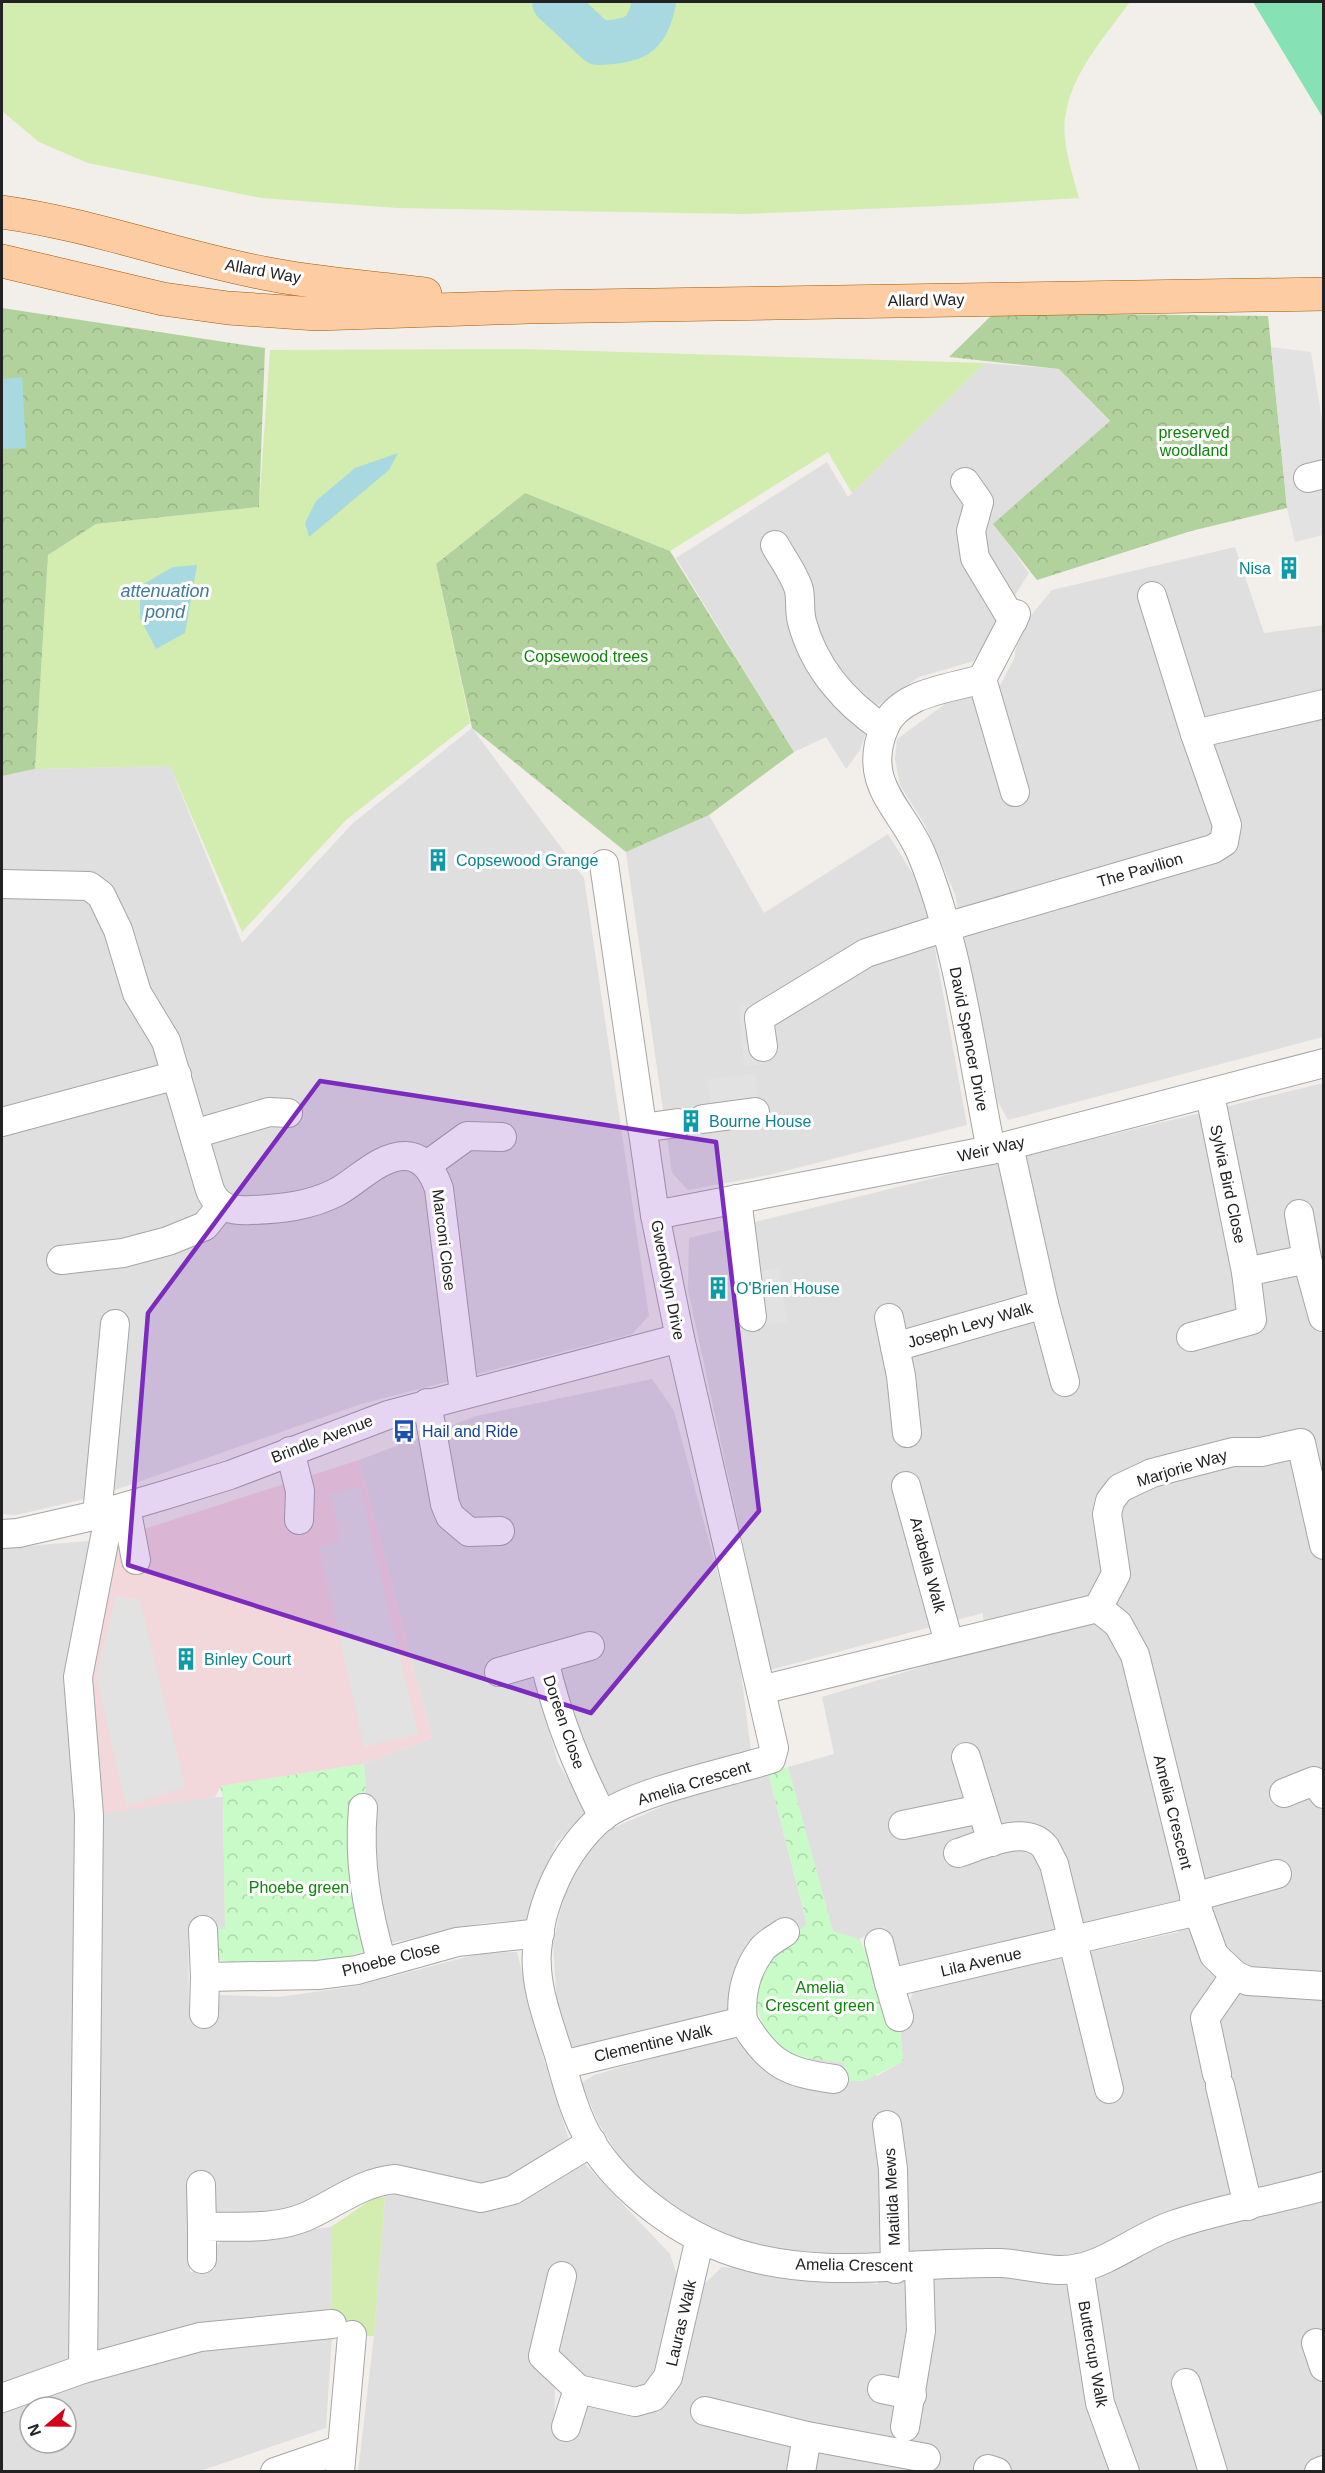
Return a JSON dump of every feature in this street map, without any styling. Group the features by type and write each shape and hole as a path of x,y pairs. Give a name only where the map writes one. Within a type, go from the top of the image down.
{"main road":[{"path":"2,196 46,218"},
{"name":"Allard Way","path":"2,212 46,218 143,245 264,274 528,307"},
{"name":"Allard Way","path":"2,261 140,295"},
{"name":"Allard Way","path":"2,280 140,295 228,308 317,314 528,307 1323,294"}],"street":[{"path":"965,482 979,502 972,531 975,558 1014,617 982,679 1016,792"},
{"path":"775,545 798,588 801,621 813,651 834,687 863,715 884,729"},
{"name":"The Pavilion","path":"946,927 1213,849 1224,842 1227,825 1195,734 1152,596"},
{"name":"David Spencer Drive","path":"982,679 909,701 893,712 884,729 878,759 882,789 920,851 946,927 1000,1148"},
{"path":"1195,734 1323,704"},
{"name":"Gwendolyn Drive","path":"603,864 655,1215 680,1338 761,1690"},
{"path":"2,884 89,886 101,895 118,930 137,993 166,1041 210,1190 214,1199 221,1206 233,1210 281,1209 316,1201 336,1192 390,1159 406,1156 427,1165 467,1136 502,1137"},
{"path":"763,1047 759,1018 866,954 946,927"},
{"name":"Weir Way","path":"655,1215 1000,1148 1210,1095 1323,1063"},
{"path":"2,1122 177,1075"},
{"name":"Sylvia Bird Close","path":"1191,1337 1252,1320 1246,1272 1210,1095"},
{"path":"194,1134 269,1112 288,1113"},
{"path":"642,1128 755,1112"},
{"name":"Joseph Levy Walk","path":"1000,1148 1065,1382"},
{"name":"Marconi Close","path":"427,1165 435,1175 439,1189 464,1393"},
{"path":"737,1200 752,1317"},
{"path":"61,1260 123,1253 168,1241 205,1226 221,1206"},
{"path":"1299,1214 1307,1258 1323,1317"},
{"path":"1246,1272 1307,1258"},
{"name":"Joseph Levy Walk","path":"895,1347 1044,1304"},
{"name":"Joseph Levy Walk","path":"889,1318 902,1376 907,1433"},
{"path":"83,2368 88,1815 78,1677 111,1511 115,1324"},
{"name":"Brindle Avenue","path":"2,1534 111,1511 230,1474 388,1414 680,1338"},
{"path":"427,1403 450,1516 469,1532 500,1531"},
{"name":"Marjorie Way","path":"1098,1608 1116,1574 1107,1514 1110,1501 1120,1488 1152,1473 1233,1452 1261,1452 1312,1440 1323,1545"},
{"path":"290,1451 300,1491 299,1520"},
{"name":"Arabella Walk","path":"906,1486 949,1643"},
{"path":"111,1511 136,1560"},
{"path":"761,1690 1098,1608"},
{"name":"Amelia Crescent","path":"1098,1608 1118,1624 1135,1655 1196,1904 1214,1955 1235,1975 1248,1981 1278,1985 1323,1986"},
{"name":"Doreen Close","path":"499,1672 590,1646"},
{"name":"Doreen Close","path":"544,1659 553,1700 574,1761 603,1817"},
{"name":"Amelia Crescent","path":"761,1690 774,1748 771,1759 637,1798 603,1817 570,1855 547,1901 536,1954 542,2000 574,2102 592,2142 631,2188 700,2238 738,2253 799,2267 907,2268 1002,2263 1040,2269 1079,2268 1176,2224 1323,2186"},
{"path":"966,1757 992,1842"},
{"path":"1284,1793 1320,1782"},
{"path":"363,1808 361,1866 371,1924 382,1963"},
{"path":"903,1825 981,1809"},
{"path":"958,1853 992,1842 1030,1836 1044,1846 1054,1864 1109,2088"},
{"name":"Lila Avenue","path":"889,1983 1073,1940 1196,1904 1277,1874"},
{"path":"203,1930 204,2014"},
{"path":"785,1932 763,1948 745,1982 741,2000 744,2021 759,2047 780,2066 806,2076 834,2079"},
{"name":"Phoebe Close","path":"205,1977 318,1975 357,1970 457,1942 540,1933"},
{"path":"879,1943 899,2017"},
{"path":"1235,1975 1205,2018 1248,2206"},
{"name":"Clementine Walk","path":"562,2065 744,2021"},
{"name":"Matilda Mews","path":"887,2124 907,2268 921,2331 905,2427"},
{"path":"202,2227 277,2224 303,2217 380,2180 395,2179 481,2198 513,2190 592,2142"},
{"path":"201,2185 202,2259"},
{"name":"Lauras Walk","path":"578,2389 635,2402 653,2397 668,2377 700,2238"},
{"name":"Buttercup Walk","path":"1079,2268 1100,2403 1125,2472"},
{"path":"562,2276 543,2356 578,2389 566,2427"},
{"path":"2,2398 83,2368 200,2337 342,2330 341,2460 275,2472"},
{"path":"1186,2383 1213,2472"},
{"path":"882,2389 912,2395"},
{"path":"705,2411 807,2436 926,2458"},
{"path":"801,2472 807,2436"},
{"path":"1319,2472 1323,2470"}],"highlighted area":[{"path":"320,1081 716,1142 759,1511 591,1713 128,1565 148,1313"}],"shaded area":[{"path":"1271,347 1311,352 1323,426 1323,535 1295,542 1287,508"},
{"path":"985,363 1059,369 1110,422 994,524 1029,573 974,661 919,677 874,708 860,750 846,769 826,737 794,752 676,558 827,462 848,497"},
{"path":"1235,547 1264,633 1323,625 1323,1037 1008,1120 997,1100 955,894 925,825 900,785 895,759 897,739 948,702 997,691 1014,659 1020,629 1052,590"},
{"path":"472,728 584,878 649,1316 632,1334 361,1404 98,1496 16,1515 2,1514 2,776 35,769 170,766 242,943 353,823"},
{"path":"709,815 764,913 888,834 925,894 967,1125 769,1175 688,1190 672,1173 626,852"},
{"path":"757,1004 763,1065 744,1066 739,1005"},
{"path":"755,1074 760,1115 712,1121 707,1079"},
{"path":"1323,1083 1323,2471 358,2472 374,2336 385,2197 395,2194 455,2207 499,2206 537,2193 585,2164 670,2254 677,2275 659,2361 652,2382 635,2393 530,2359 555,2388 554,2429 590,2404 652,2412 699,2289 722,2267 878,2284 878,2257 795,2256 705,2231 659,2200 625,2166 599,2124 581,2083 594,2075 727,2037 741,2041 756,2063 777,2075 785,2053 845,2063 877,2076 903,2061 899,2017 907,2011 913,1992 1179,1932 1171,1902 896,1969 884,1927 859,1939 833,1932 788,1767 834,1754 822,1697 985,1648 983,1613 770,1670 688,1290 689,1238"},
{"path":"779,1268 787,1322 750,1328 742,1274"},
{"path":"652,1379 674,1411 738,1649 751,1751 600,1798 560,1689 561,1668 598,1659 593,1631 495,1660 527,1674 535,1682 558,1763 588,1811 556,1843 532,1911 525,1920 482,1923 377,1946 364,1764 432,1738 359,1460 476,1416"},
{"name":"Binley Court","path":"359,1460 432,1738 364,1764 221,1786 215,1797 101,1814 85,1678 113,1539"},
{"path":"360,1487 418,1734 364,1747 319,1547 341,1541 330,1494"},
{"path":"113,1539 194,1798 223,1797 225,1929 188,1928 189,2015 217,2017 220,1995 279,1997 356,1986 482,1953 517,1952 543,2057 570,2143 527,2174 480,2186 408,2171 280,2212 221,2218 215,2212 213,2176 191,2176 190,2272 214,2270 216,2245 225,2240 331,2227 332,2335 326,2428 200,2471 2,2472 2,1548"},
{"path":"116,1596 140,1600 185,1787 126,1806 96,1675"},
{"path":"768,1772 807,1925 788,1941 730,2013 577,2052 572,2047 557,2005 553,1943 569,1875 606,1831 696,1792"}],"green space":[{"path":"2,2 1130,2 1083,67 1066,112 1066,144 1079,198 743,214 398,208 261,198 88,163 39,142 2,111"},
{"path":"1253,2 1323,2 1323,118"},
{"path":"2,308 265,348 259,507 96,524 48,555 35,769 2,776"},
{"name":"preserved woodland","path":"994,313 1268,316 1287,508 1191,531 1037,580 993,524 1110,421 1059,369 949,357"},
{"path":"522,349 985,363 852,493 828,452 670,551 525,493 436,564 470,723 346,820 242,932 170,766 35,769 48,555 96,524 259,507 270,350"},
{"name":"Copsewood trees","path":"525,493 670,551 794,752 709,815 626,852 472,728 436,564"},
{"name":"Phoebe green","path":"364,1764 377,1946 334,1962 228,1963 218,1959 211,1929 225,1929 223,1797 220,1786"},
{"name":"Amelia Crescent green","path":"788,1767 833,1931 859,1939 899,2017 903,2061 864,2081 846,2081 844,2063 797,2057 780,2050 767,2033 756,2002 755,1987 764,1964 772,1954 807,1924 768,1772"},
{"path":"385,2197 374,2336 332,2335 331,2227 372,2199"}],"water":[{"path":"22,377 26,448 2,449 2,379"},
{"path":"398,453 389,470 309,537 305,523 316,501 355,468"},
{"name":"attenuation pond","path":"197,565 185,633 156,649 140,618 140,586 173,567"}],"waterway":[{"path":"554,2 598,43 621,41 636,35 647,23 654,2"}],"place":[{"name":"Nisa","path":"1289,568"},
{"name":"Copsewood Grange","path":"438,860"},
{"name":"Bourne House","path":"691,1121"},
{"name":"O'Brien House","path":"718,1288"},
{"name":"Hail and Ride","path":"404,1431"},
{"name":"Binley Court","path":"186,1659"}]}
